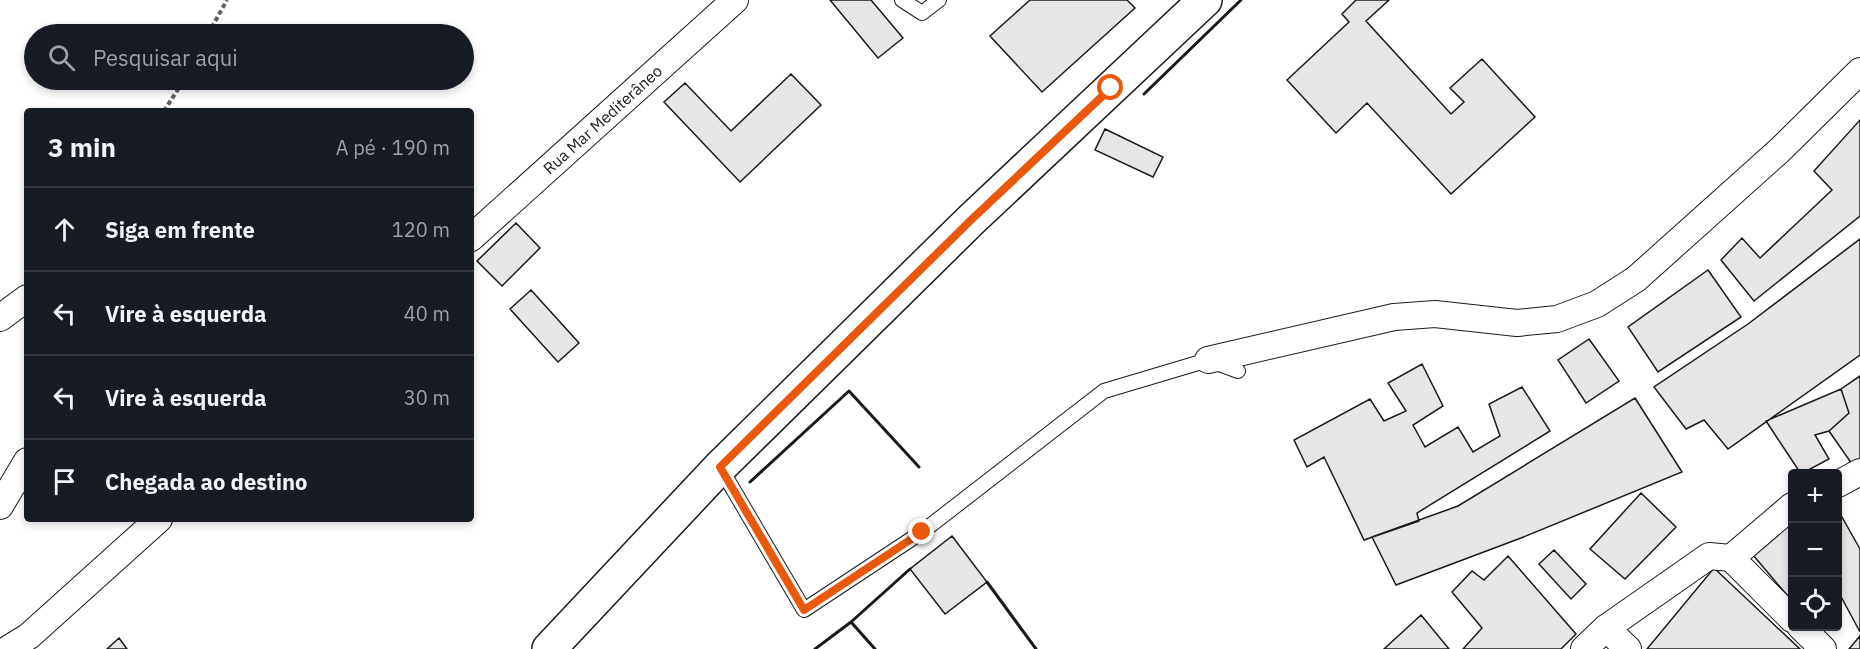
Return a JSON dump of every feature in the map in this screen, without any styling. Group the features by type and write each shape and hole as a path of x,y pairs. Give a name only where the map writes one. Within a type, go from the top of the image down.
{"main road":[{"path":"549,649 720,467 971,220 1205,0"}],"street":[{"name":"Rua Mar Mediterâneo","path":"474,235 735,0"},
{"path":"1208,360 1394,317 1436,314 1517,323 1557,319 1597,304 1636,279 1780,150 1860,71"},
{"path":"0,318 24,300"},
{"path":"0,506 24,466"},
{"path":"1842,482 1860,472"},
{"path":"1731,558 1788,509"},
{"path":"8,649 29,636 156,522"},
{"path":"1584,649 1606,628 1709,556 1731,558 1788,615"},
{"path":"1606,628 1628,649"},
{"path":"1804,631 1823,649"}],"lane":[{"path":"902,0 922,13 939,0"},
{"path":"720,467 804,610 922,532 1104,391 1208,360 1238,371"}],"path":[{"path":"214,24 227,0"},
{"path":"166,108 178,90"}],"building":[{"path":"830,0 871,0 903,38 878,58"},
{"path":"1030,0 1127,0 1135,8 1042,92 990,36"},
{"path":"1356,0 1389,0 1366,21 1451,114 1464,102 1450,88 1482,59 1535,117 1451,194 1367,103 1336,133 1287,80 1349,22 1342,14"},
{"path":"791,74 821,105 740,182 664,102 685,83 731,131"},
{"path":"1860,120 1860,216 1754,301 1721,260 1742,238 1760,258 1832,190 1814,171"},
{"path":"1105,129 1163,157 1153,177 1095,150"},
{"path":"516,223 540,248 502,286 477,261"},
{"path":"1860,239 1860,355 1728,449 1704,420 1686,429 1654,387 1748,324"},
{"path":"1708,270 1741,317 1658,372 1628,327"},
{"path":"531,290 579,343 558,362 510,309"},
{"path":"1589,339 1619,381 1586,403 1558,360"},
{"path":"1422,364 1443,406 1413,425 1425,447 1458,427 1473,452 1500,436 1489,404 1522,387 1550,431 1417,513 1419,521 1364,540 1324,457 1307,467 1294,440 1370,399 1384,421 1406,411 1388,383"},
{"path":"1860,376 1860,462 1854,467 1829,431 1849,413 1841,389"},
{"path":"1841,389 1849,413 1829,431 1815,435 1829,459 1810,469 1798,469 1766,421"},
{"path":"1635,398 1682,472 1521,538 1396,585 1372,537 1458,506"},
{"path":"1641,493 1676,527 1625,579 1590,549"},
{"path":"1842,517 1860,549 1860,632 1842,598"},
{"path":"1788,519 1788,596 1753,555"},
{"path":"952,536 987,582 945,614 910,569"},
{"path":"1554,550 1586,584 1571,599 1539,564"},
{"path":"1508,556 1576,634 1561,649 1463,649 1482,628 1452,592 1472,571 1484,580"},
{"path":"1714,568 1800,649 1647,649"},
{"path":"1421,615 1449,649 1384,649"},
{"path":"1860,636 1860,649 1849,649"},
{"path":"119,638 127,649 107,649"}],"wall":[{"path":"1144,94 1241,0"},
{"path":"750,482 849,391 919,467"},
{"path":"815,649 851,622 910,569"},
{"path":"987,582 1036,649"},
{"path":"851,622 875,649"}],"route":[{"path":"922,532 804,610 720,467 971,220 1111,88"}]}
